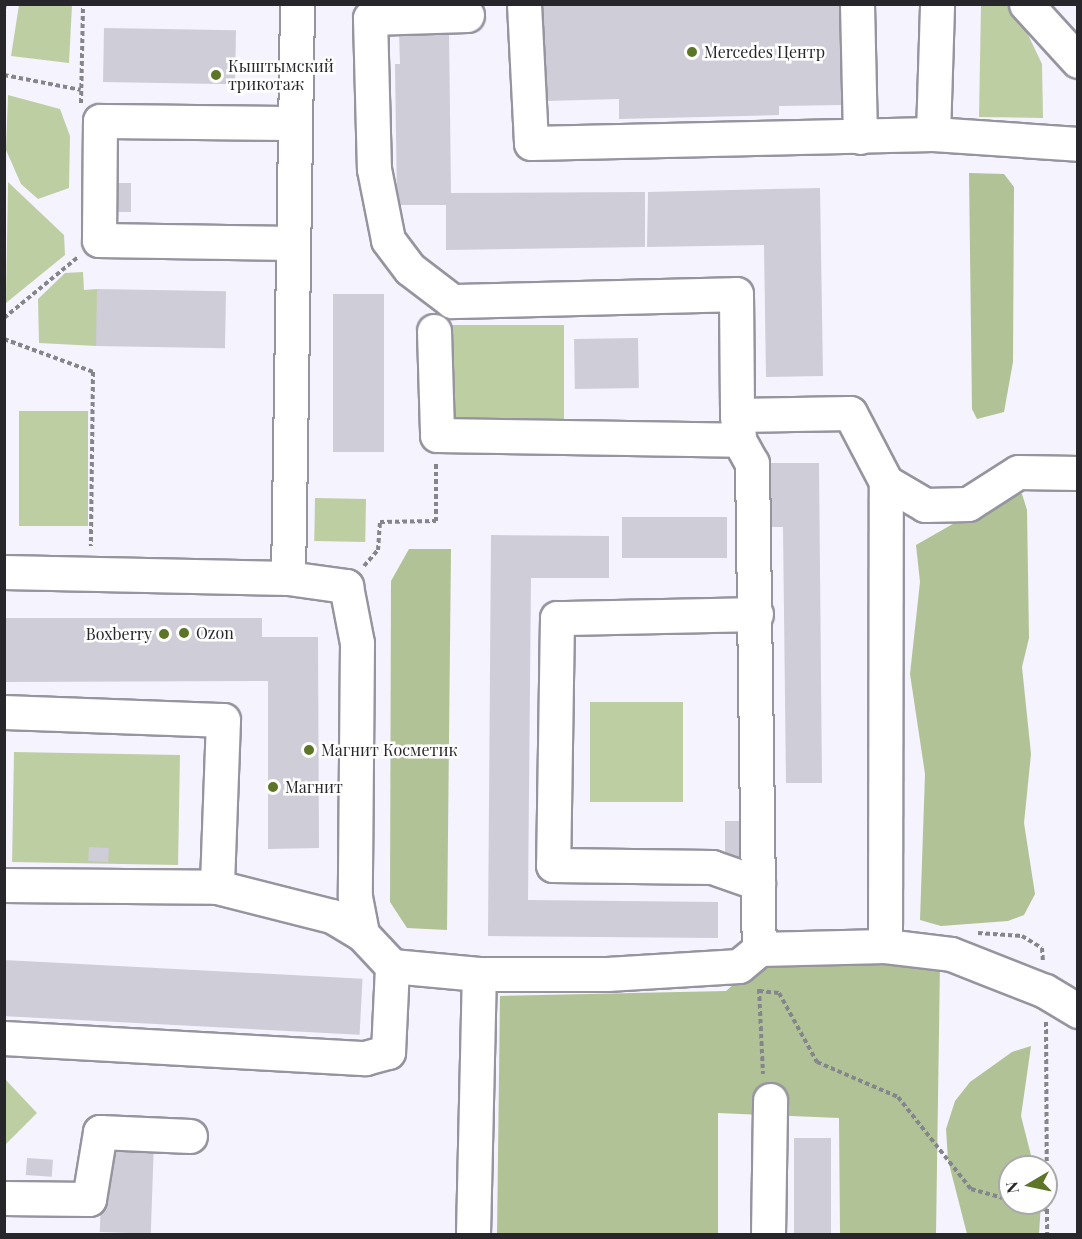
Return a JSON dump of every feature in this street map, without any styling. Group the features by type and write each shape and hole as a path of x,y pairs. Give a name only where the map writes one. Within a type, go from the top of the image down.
{"lane":[{"path":"288,578 291,123 297,4"},
{"path":"524,4 531,143 933,134 1077,144"},
{"path":"857,4 860,137"},
{"path":"933,134 936,4"},
{"path":"1026,4 1077,60"},
{"path":"467,15 370,18 374,169 388,240 410,269 452,301 736,294 738,428 752,463 756,614 759,949"},
{"path":"291,123 100,121 99,240 291,243"},
{"path":"434,331 436,435 738,428 850,413 886,482 885,946"},
{"path":"886,482 925,505 968,504 1018,472 1077,473"},
{"path":"4,572 288,578 345,586 357,643 355,897 362,934"},
{"path":"756,614 557,618 553,865 712,867 758,883"},
{"path":"4,712 223,720 217,887"},
{"path":"4,885 217,887 332,916 362,934 392,966 479,974 607,974 739,966 759,949 885,946 951,954 1045,991 1077,1011"},
{"path":"4,1038 364,1058 388,1052 392,966"},
{"path":"473,1234 479,974"},
{"path":"768,1234 770,1100"},
{"path":"4,1198 89,1199 100,1132 190,1136"}],"path":[{"path":"4,75 81,90"},
{"path":"4,339 93,372 91,573"},
{"path":"345,586 378,550 380,522 436,521 436,435"},
{"path":"965,933 1022,936 1042,948 1045,991 1046,1155"},
{"path":"759,949 760,1062 770,1100"},
{"path":"759,991 779,993 817,1062 898,1097 971,1189 998,1197"},
{"path":"1047,1215 1047,1234"}],"green space":[{"path":"19,5 72,5 69,63 11,56"},
{"path":"981,5 1009,5 1021,20 1042,64 1043,118 979,117"},
{"path":"8,95 60,109 70,136 69,188 38,199 21,184 6,150"},
{"path":"969,173 1004,174 1014,187 1013,362 1004,412 977,419 972,409"},
{"path":"8,182 64,235 65,255 6,303"},
{"path":"83,272 84,290 97,289 97,346 39,343 38,299 65,273"},
{"path":"450,325 564,325 564,420 450,420"},
{"path":"19,411 88,411 88,526 19,526"},
{"path":"1014,489 1022,494 1027,510 1029,638 1022,667 1031,754 1024,823 1035,894 1024,915 1008,921 941,926 920,920 925,774 910,674 920,582 916,545"},
{"path":"315,498 366,499 365,542 314,541"},
{"path":"409,549 451,549 447,930 407,928 390,902 391,581"},
{"path":"590,702 683,702 683,802 590,802"},
{"path":"14,752 180,755 178,865 12,862"},
{"path":"766,956 940,963 936,1234 840,1234 839,1118 718,1113 718,1234 497,1234 500,996 726,991"},
{"path":"1031,1046 1021,1116 1031,1155 998,1155 998,1215 1040,1215 1039,1234 967,1234 948,1160 946,1129 955,1101 970,1082 1012,1052"},
{"path":"5,1079 37,1113 5,1145"}],"building":[{"name":"Mercedes Центр","path":"542,4 840,4 842,105 779,106 779,115 619,119 619,99 545,101"},
{"path":"104,28 236,30 235,84 103,82"},
{"path":"399,32 449,32 451,193 645,192 645,247 446,250 446,205 397,205 395,64 400,64"},
{"path":"113,183 131,183 131,212 113,212"},
{"path":"820,188 823,376 766,377 764,245 647,247 648,192"},
{"path":"97,289 226,291 225,348 96,346"},
{"path":"333,294 384,294 384,452 333,452"},
{"path":"638,338 639,388 575,389 574,339"},
{"path":"761,463 819,463 822,783 786,783 783,527 762,527"},
{"path":"622,517 727,517 727,558 622,558"},
{"path":"491,535 609,536 609,578 531,578 528,900 718,902 718,938 488,936"},
{"path":"4,618 262,618 262,637 318,637 319,848 268,849 268,681 4,682"},
{"path":"725,821 743,821 743,861 725,861"},
{"path":"89,847 109,848 108,862 88,861"},
{"path":"4,960 363,979 360,1035 4,1016"},
{"path":"794,1138 831,1138 831,1234 794,1234"},
{"path":"103,1140 154,1142 151,1234 100,1232"},
{"path":"27,1158 53,1160 52,1177 26,1175"}],"place":[{"name":"Mercedes Центр","path":"692,52"},
{"name":"Кыштымский трикотаж","path":"216,75"},
{"name":"Ozon","path":"184,633"},
{"name":"Boxberry","path":"164,634"},
{"name":"Магнит Косметик","path":"309,750"},
{"name":"Магнит","path":"273,787"}]}
